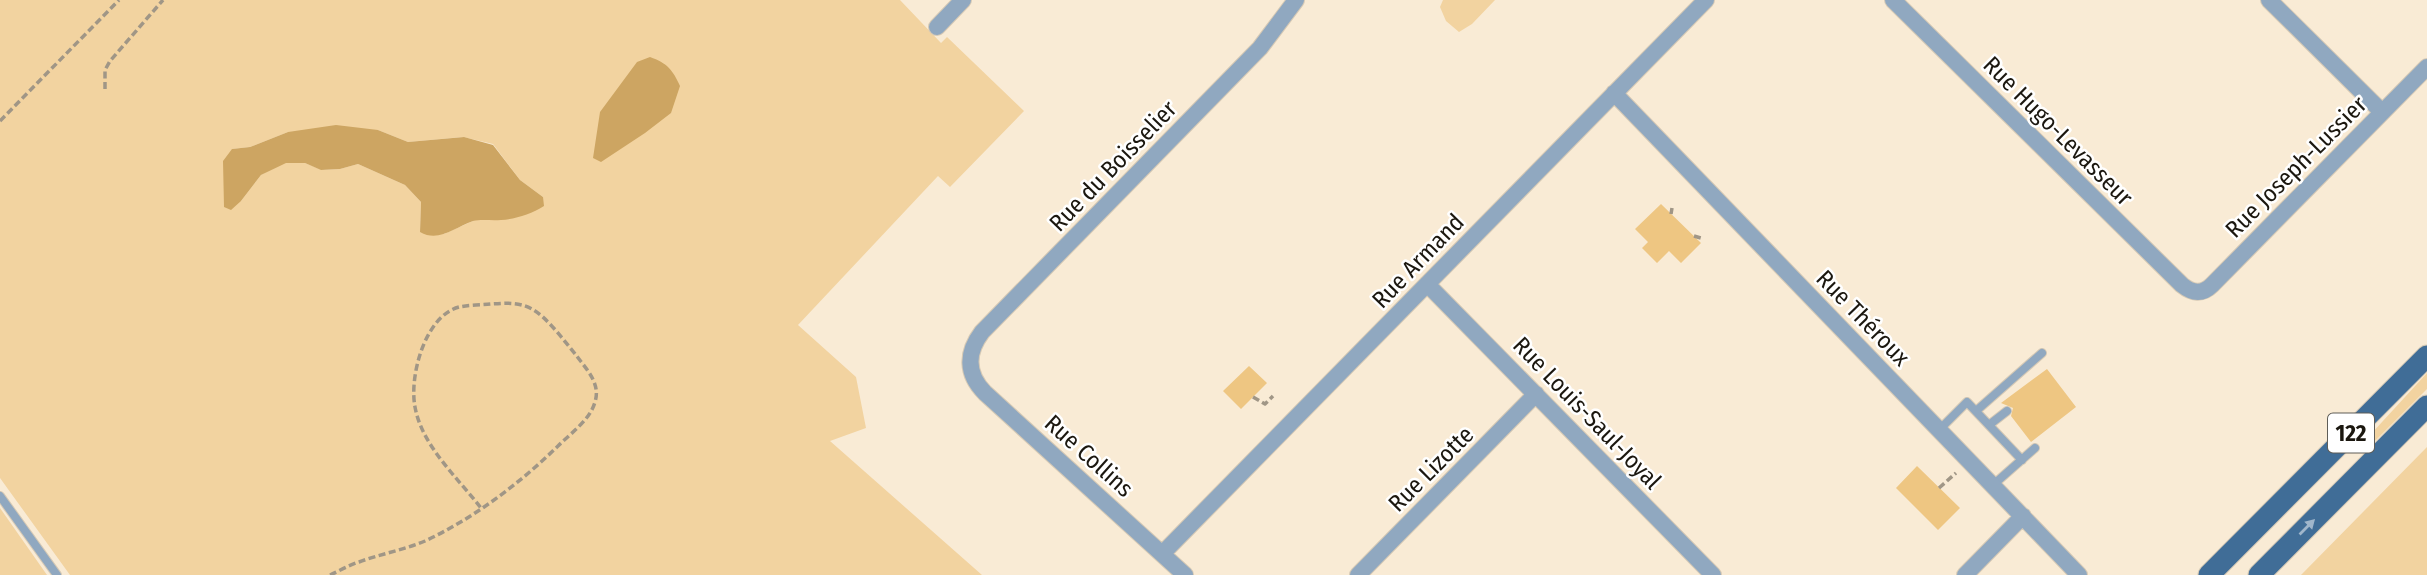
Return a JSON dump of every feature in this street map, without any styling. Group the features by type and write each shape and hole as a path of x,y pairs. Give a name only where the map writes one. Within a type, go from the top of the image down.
{"main road":[{"name":"122","path":"2209,575 2427,356"},
{"path":"2259,575 2427,406"}],"street":[{"path":"937,27 963,0"},
{"name":"Rue du Boisselier","path":"970,366 972,351 982,332 1260,48 1296,0"},
{"name":"Rue Armand","path":"1162,554 1706,0"},
{"name":"Rue Hugo-Levasseur","path":"1893,0 2182,285 2194,292"},
{"path":"2269,0 2382,112"},
{"name":"Rue Joseph-Lussier","path":"2194,292 2203,291 2212,285 2427,66"},
{"name":"Rue Théroux","path":"1614,93 2079,575"},
{"name":"Rue Louis-Saul-Joyal","path":"1427,284 1713,575"},
{"name":"Rue Collins","path":"970,366 974,381 985,393 1185,575"},
{"name":"Rue Lizotte","path":"1359,575 1536,394"},
{"path":"1965,575 2023,516"}],"lane":[{"path":"1976,411 2042,353"},
{"path":"1939,430 1967,402 2022,460"},
{"path":"1989,425 2007,411"},
{"path":"1993,485 2035,448"},
{"path":"0,496 57,575"}],"path":[{"path":"0,121 119,0"},
{"path":"105,89 105,70 110,61 163,0"},
{"path":"1694,236 1704,239"},
{"path":"330,575 357,562 422,542 448,529 481,508 526,477 587,417 596,402 593,377 562,337 533,310 512,302 458,307 442,317 417,360 415,372 415,406 423,432 481,508"},
{"path":"1252,397 1265,404 1273,396"},
{"path":"1939,488 1969,461"}],"shaded area":[{"path":"0,0 900,0 941,43 947,37 1024,111 950,187 938,176 798,325 856,377 866,428 830,441 982,575 70,575 0,478","holes":["378,130 408,142 463,137 493,144 520,180 543,197 501,220 475,220 444,234 420,232 421,202 405,185 358,164 322,170 305,163 286,162 261,175 241,201 232,149 250,147 288,132"]},
{"path":"1443,0 1495,0 1472,24 1459,32 1446,21 1440,7"},
{"path":"650,57 669,68 680,86 671,113 601,162 593,158 600,112 637,62"},
{"path":"336,125 378,130 408,142 464,137 493,145 520,180 543,197 544,206 518,217 473,221 447,233 427,235 420,232 421,202 405,185 358,164 321,170 305,163 286,163 261,175 231,210 224,207 223,161 232,149 250,147 288,132"},
{"path":"2427,373 2427,389 2365,451 2360,446"},
{"path":"2427,447 2427,575 2301,575"},
{"path":"0,508 47,575 0,575"}],"building":[{"path":"1661,204 1701,243 1681,263 1669,251 1657,263 1642,248 1648,242 1635,229"},
{"path":"1249,366 1267,383 1241,409 1223,391"},
{"path":"2047,369 2076,407 2031,442 2011,416 2013,408 2001,403"},
{"path":"1917,466 1960,508 1938,530 1896,488"}]}
